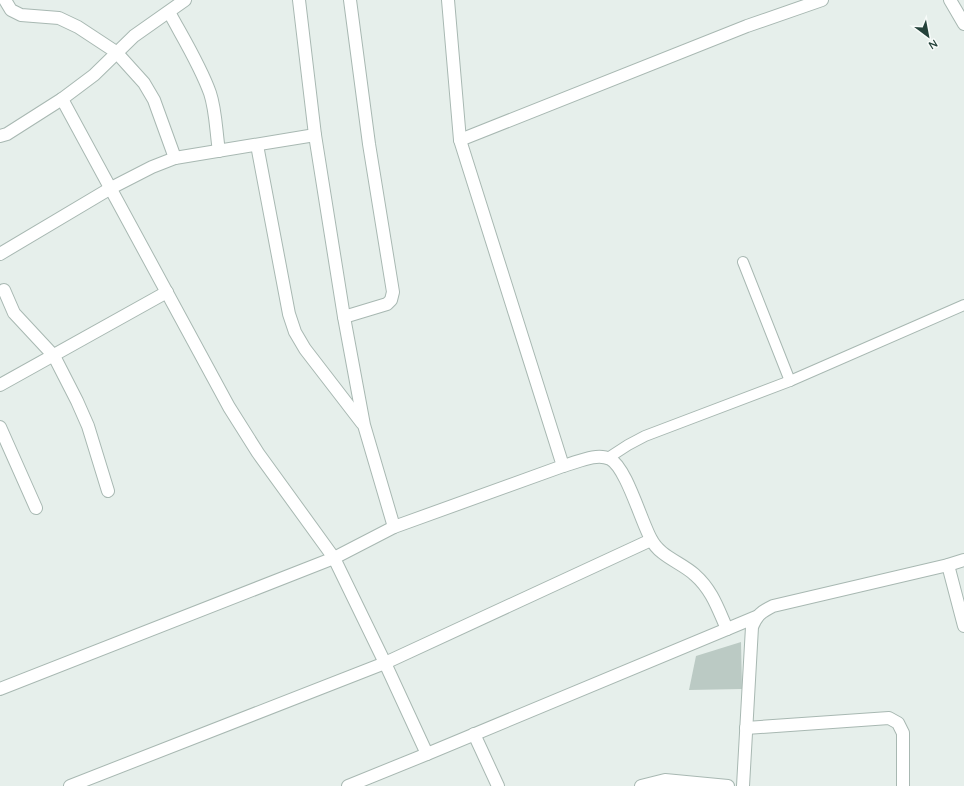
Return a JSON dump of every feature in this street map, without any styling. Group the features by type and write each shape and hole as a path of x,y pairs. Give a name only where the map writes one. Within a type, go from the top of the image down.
{"street":[{"path":"5,0 11,10 21,15 59,18 78,26 116,52 144,83 154,100 175,158"},
{"path":"299,0 315,135 344,317 364,425 394,527"},
{"path":"344,317 387,304 392,300 393,292 369,144 350,0"},
{"path":"448,0 460,140 563,466"},
{"path":"460,140 746,26 822,0"},
{"path":"950,0 964,24"},
{"path":"0,136 7,134 62,99 94,75 134,36 177,5 210,93 214,107 219,151"},
{"path":"62,99 229,407 258,453 334,558 385,663 426,754"},
{"path":"0,254 111,188 152,167 175,158 315,135"},
{"path":"257,145 289,314 295,332 305,349 364,425"},
{"path":"4,290 14,314 54,356 78,401 88,426 108,491"},
{"path":"0,385 167,292"},
{"path":"0,427 36,508"},
{"path":"0,689 334,558 394,527 563,466 597,456 608,458 616,462 624,475 651,540 662,554 694,574 703,582 709,590 727,630"},
{"path":"70,786 385,663 651,540"},
{"path":"355,785 474,734 727,630 756,617 764,610 773,606 964,560"},
{"path":"948,565 964,626"},
{"path":"743,786 752,627 756,617"},
{"path":"746,728 889,718 898,723 902,733 903,786"},
{"path":"474,734 498,786"},
{"path":"641,786 648,783 666,780 728,786"}],"lane":[{"path":"743,262 790,381"},
{"path":"608,458 628,444 645,436 790,381 964,305"}],"building":[{"path":"741,642 742,689 689,690 696,656"}]}
